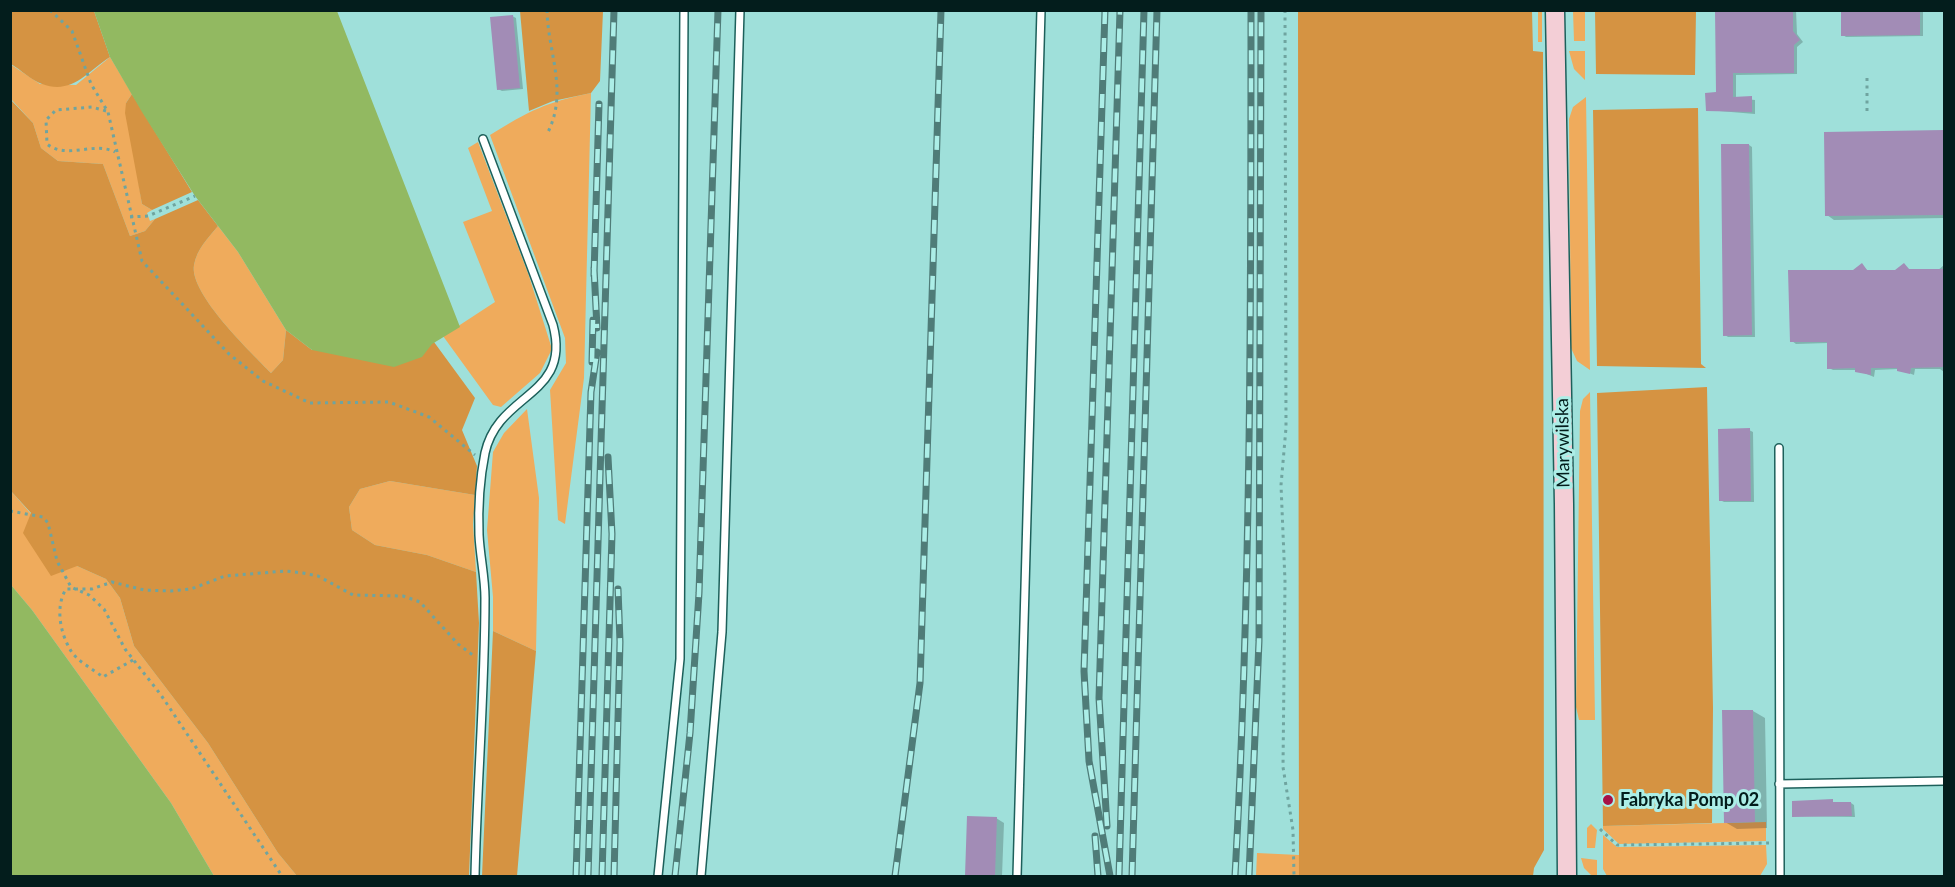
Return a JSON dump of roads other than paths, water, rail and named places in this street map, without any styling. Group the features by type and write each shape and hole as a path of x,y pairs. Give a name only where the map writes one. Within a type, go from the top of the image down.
{"main road":[{"name":"Marywilska","path":"1555,10 1564,504 1567,876"}],"lane":[{"path":"658,876 680,659 684,10"},
{"path":"701,876 722,632 740,10"},
{"path":"1017,876 1041,10"},
{"path":"475,876 485,597 479,533 484,462 488,444 501,420 547,379 556,361 557,351 553,325 483,139"},
{"path":"1779,448 1780,876"},
{"path":"1779,784 1944,781"}],"railway":[{"path":"588,876 614,10"},
{"path":"675,876 690,733 699,593 718,10"},
{"path":"895,876 920,683 941,10"},
{"path":"1105,10 1084,671 1089,761 1110,876"},
{"path":"1107,826 1099,698 1120,10"},
{"path":"1119,876 1144,10"},
{"path":"1132,876 1157,10"},
{"path":"1235,876 1247,552 1251,10"},
{"path":"1249,876 1259,641 1261,10"},
{"path":"594,275 599,104"},
{"path":"594,268 597,328"},
{"path":"592,362 593,320"},
{"path":"576,876 591,392 597,352"},
{"path":"602,876 612,534 608,457"},
{"path":"614,876 620,642 618,589"},
{"path":"1095,836 1098,876"}],"place":[{"name":"Fabryka Pomp 02","path":"1608,800"}]}
